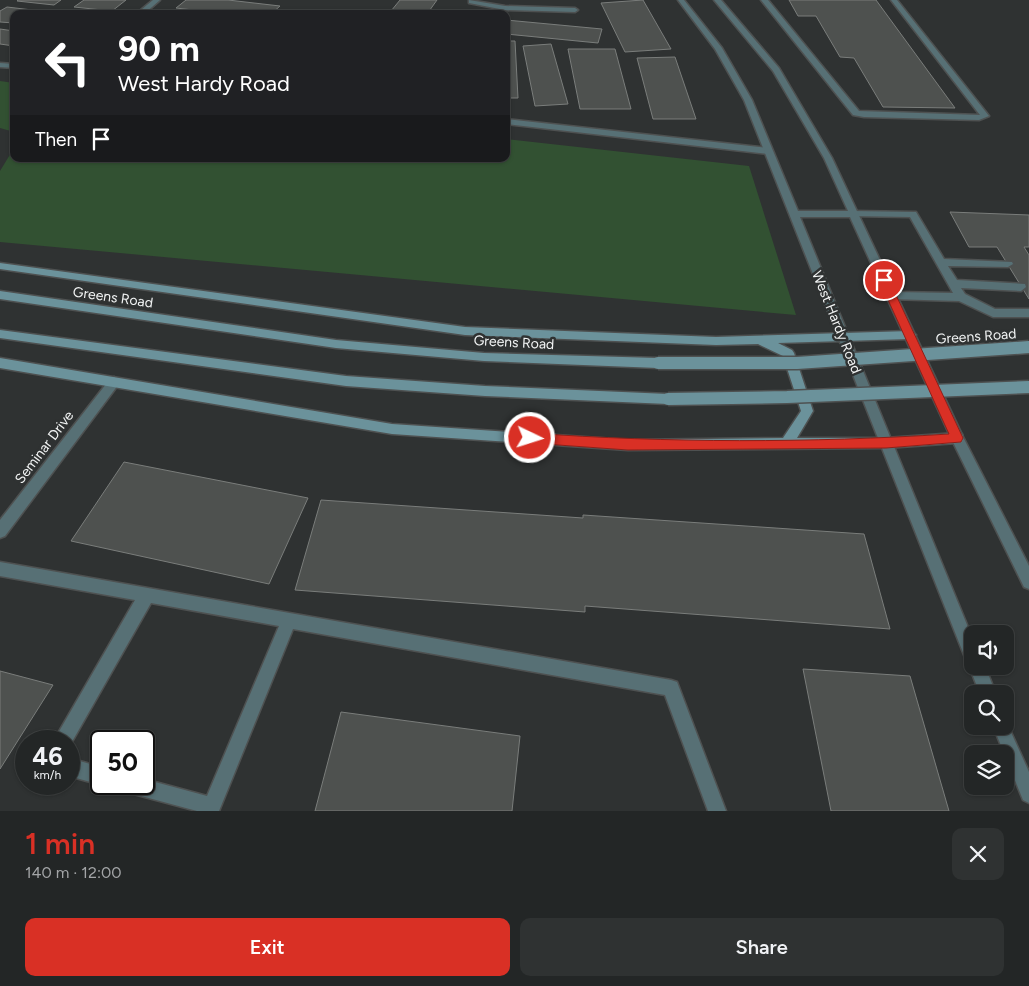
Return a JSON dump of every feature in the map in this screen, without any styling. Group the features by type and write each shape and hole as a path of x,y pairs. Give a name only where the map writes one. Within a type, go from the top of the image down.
{"main road":[{"path":"0,266 464,331 716,341 910,334"},
{"name":"Greens Road","path":"0,296 336,344 484,357 658,363 797,363 1029,347"},
{"path":"0,334 346,381 485,391 668,399 787,397 1029,387"},
{"path":"757,339 788,353 807,411 787,443"},
{"path":"0,363 392,429 628,445 886,443 957,438"}],"street":[{"path":"144,10 157,0"},
{"path":"473,0 471,2 505,8 575,10"},
{"name":"West Hardy Road","path":"681,0 718,48 748,100 964,635"},
{"path":"717,0 776,70 801,109 828,158 957,438 1029,582"},
{"path":"764,0 856,113 864,115 979,118 985,116 894,0"},
{"path":"510,121 768,151"},
{"path":"794,214 913,214 961,297"},
{"path":"941,262 1008,264"},
{"path":"954,284 1021,287"},
{"path":"892,296 961,297 993,313 1029,313"},
{"name":"Seminar Drive","path":"0,531 114,382"},
{"path":"0,569 671,688 717,811"},
{"path":"69,730 147,595"},
{"path":"155,791 212,806 289,620"},
{"path":"1005,735 1029,794"}],"green space":[{"path":"0,81 10,82 10,131 0,128"},
{"path":"510,139 749,166 796,315 0,242 0,171 10,155 10,162 510,162"}],"building":[{"path":"18,0 61,0 54,5 17,1"},
{"path":"84,0 126,0 113,10 74,7"},
{"path":"186,0 228,0 280,6 276,10 193,10 176,8"},
{"path":"400,0 437,0 430,10 392,10"},
{"path":"643,0 671,49 625,52 601,3"},
{"path":"789,0 876,0 955,108 883,107 854,58 840,57 816,16 798,16"},
{"path":"7,7 32,10 10,10 10,23 0,22 0,11"},
{"path":"510,20 602,29 598,43 510,34"},
{"path":"0,29 10,30 10,45 0,44"},
{"path":"510,41 515,41 518,98 510,98"},
{"path":"551,44 568,104 535,106 523,46"},
{"path":"568,49 615,49 631,109 580,109"},
{"path":"675,57 696,119 653,119 637,58"},
{"path":"950,212 1029,215 1029,247 1024,247 1029,255 1029,299 997,247 969,247"},
{"path":"124,462 308,498 269,584 71,541"},
{"path":"321,500 583,518 583,515 864,534 890,629 585,606 585,612 295,590"},
{"path":"803,669 910,676 949,811 831,811"},
{"path":"0,671 53,685 25,730 15,730 15,745 0,769"},
{"path":"341,712 520,736 512,811 315,811"}],"route":[{"path":"530,438 628,445 886,443 957,438 884,280"}]}
